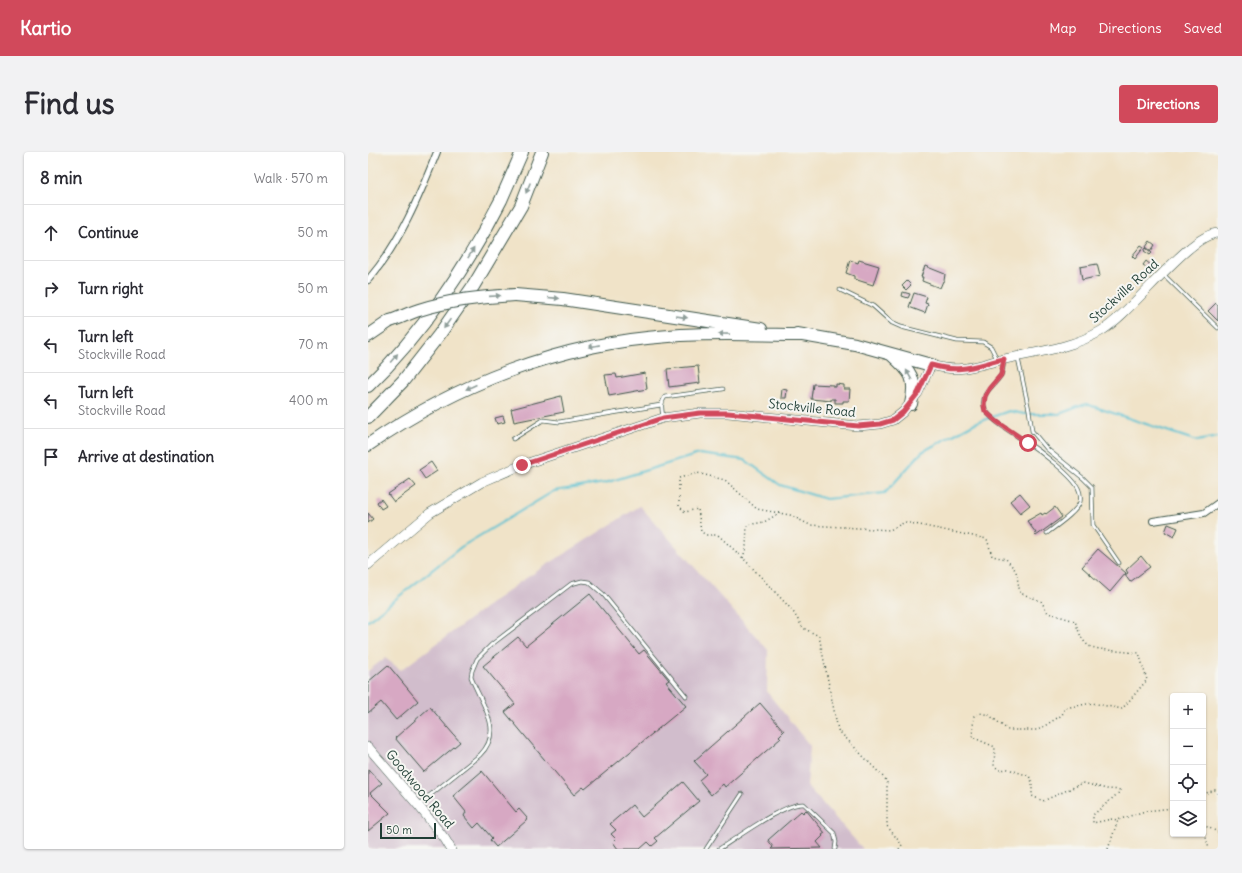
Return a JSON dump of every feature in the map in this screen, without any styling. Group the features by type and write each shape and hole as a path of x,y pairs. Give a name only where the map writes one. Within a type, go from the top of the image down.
{"highway":[{"path":"368,386 381,374 420,328 454,280 487,225 522,152"},
{"path":"368,417 403,381 439,335 474,285 521,206 542,152"},
{"path":"368,336 390,321 419,310 452,301 485,296 515,295 562,299 804,335 855,344 931,365"},
{"path":"368,445 390,430 445,399 502,374 562,353 628,340 668,336 708,334 804,335"},
{"path":"889,353 910,374 913,381 911,404"}],"street":[{"path":"368,280 380,266 418,199 437,152"},
{"name":"Stockville Road","path":"368,565 430,513 482,482 522,465 663,418 700,413 728,413 858,426 870,426 893,420 911,404 931,365 944,369 959,370 1066,346 1084,340 1102,331 1205,236 1218,233"},
{"path":"1153,521 1204,513 1218,503"},
{"name":"Goodwood Road","path":"368,747 418,805 445,839 451,849"}],"lane":[{"path":"1163,274 1218,328"},
{"path":"840,290 873,306 892,323 906,330 957,341 983,342 991,347 1001,360 1001,375 985,396 985,411 1070,477 1079,489 1080,502 1071,514 1047,533"},
{"path":"1018,356 1032,431 1047,449 1092,487 1093,525 1120,563"},
{"path":"663,418 661,405 665,398 723,389"},
{"path":"513,439 543,420 559,422 661,405"},
{"path":"418,805 480,755 489,743 491,726 488,713 471,677 477,659 491,645 571,584 582,581 589,582 603,594 686,696"},
{"path":"706,849 742,794"},
{"path":"718,849 780,810 798,803 804,804 834,833 836,842 835,849"}],"path":[{"path":"900,849 902,844 887,826 887,781 838,730 819,636 803,628 792,610 718,535 707,535 701,532 698,510 685,512 679,506 678,478 697,473 725,480 757,509 790,515 810,525 890,530 905,522 987,539 992,556 1006,559 1016,571 1020,593 1041,601 1048,613 1074,621 1081,637 1089,646 1116,651 1139,653 1147,680 1122,709 1092,703 1065,708 1062,715 1038,730 1008,730 989,715 980,713 974,716 972,737 995,747 994,766 1000,770 1008,769 1029,776 1032,782 1032,796 1043,801 1083,783 1108,789 1122,790 1092,815 1093,822 1112,819 1118,820 1145,811 1170,808"},
{"path":"742,558 746,547 747,525 764,522 780,513"},
{"path":"1206,793 1215,790 1218,796"},
{"path":"1108,849 1118,820"},
{"path":"1206,827 1218,832"},
{"path":"1206,837 1209,849"}],"shaded area":[{"path":"640,506 768,650 767,692 810,746 807,786 863,849 368,849 368,671 385,658 401,670 520,582"}],"building":[{"path":"1150,241 1155,245 1151,251 1146,247"},
{"path":"1141,245 1144,247 1135,259 1132,256"},
{"path":"1146,248 1152,253 1150,255 1144,251"},
{"path":"850,260 858,263 859,260 879,266 873,285 854,279 854,276 846,273"},
{"path":"1146,261 1152,266 1149,269 1143,265"},
{"path":"1097,264 1100,276 1082,280 1080,267"},
{"path":"925,266 945,274 944,281 940,288 922,281 923,277 921,277"},
{"path":"907,281 911,285 906,290 902,286"},
{"path":"903,292 910,294 908,298 902,296"},
{"path":"914,293 927,297 925,303 928,304 925,313 909,307"},
{"path":"1216,303 1218,306 1218,321 1208,311"},
{"path":"698,366 700,383 669,387 667,369"},
{"path":"645,373 647,389 609,396 605,375 616,374 617,378"},
{"path":"813,384 833,385 833,387 836,387 836,384 844,385 844,389 850,389 849,401 835,403 835,399 831,399 831,401 811,399"},
{"path":"782,389 787,390 786,398 781,398"},
{"path":"561,396 564,412 514,422 511,409"},
{"path":"503,416 505,422 497,424 495,418"},
{"path":"431,462 437,471 425,479 419,470"},
{"path":"410,479 416,486 394,502 388,494"},
{"path":"1020,493 1030,505 1020,513 1010,501"},
{"path":"381,499 386,506 381,509 377,502"},
{"path":"1055,507 1062,517 1036,536 1034,534 1036,533 1027,521 1041,513 1042,515 1045,513 1046,514"},
{"path":"368,513 373,519 368,523"},
{"path":"1168,524 1178,528 1174,537 1165,532"},
{"path":"1098,549 1126,573 1110,592 1082,567"},
{"path":"1141,556 1150,567 1130,582 1125,575 1128,573 1126,570"},
{"path":"590,594 639,654 644,650 669,680 666,682 686,706 585,789 583,787 574,795 505,712 515,704 483,666 518,637 526,646"},
{"path":"388,665 418,701 396,720 381,702 368,713 368,682"},
{"path":"760,703 784,731 779,736 781,738 725,787 723,784 711,795 699,780 706,774 694,761"},
{"path":"430,707 460,742 424,772 395,738"},
{"path":"368,770 382,783 370,793 390,813 368,831"},
{"path":"482,771 516,812 519,809 527,818 526,821 496,847 490,840 492,838 479,823 474,828 464,816 466,812 453,796"},
{"path":"683,782 699,801 655,838 658,841 652,846 648,842 640,849 618,849 613,842 616,839 611,834 616,830 610,824 632,805 642,817"},
{"path":"806,810 825,833 817,842 822,848 771,849 773,847 768,840 801,811 803,813"}],"waterway":[{"path":"368,621 461,547 554,491 605,483 699,454 745,460 780,485 826,499 885,493 922,452 975,423 1009,411 1024,414 1059,414 1086,404 1197,441 1218,437"}],"route":[{"path":"522,465 663,418 700,413 728,413 858,426 880,424 893,420 911,404 926,378 931,365 944,369 959,370 1004,359 1001,375 985,396 985,411 996,421 1028,443"}]}
